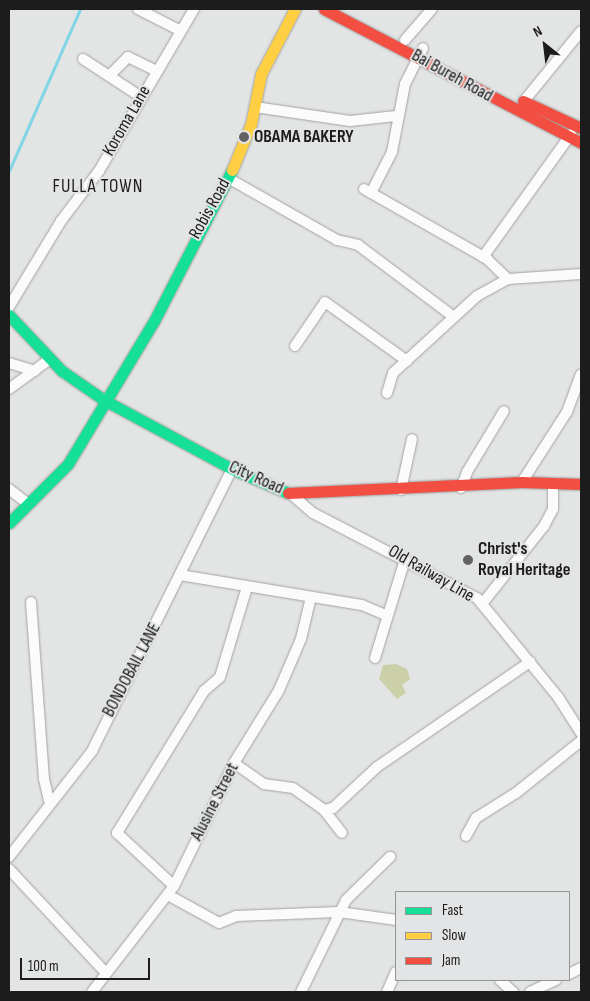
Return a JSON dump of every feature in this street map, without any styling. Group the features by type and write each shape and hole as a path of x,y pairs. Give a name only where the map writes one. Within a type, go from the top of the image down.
{"main road":[{"name":"Robis Road","path":"9,523 68,464 104,400 154,321 228,178 255,107 261,74 295,9"},
{"name":"Bai Bureh Road","path":"324,9 421,52 579,127"},
{"name":"Bai Bureh Road","path":"343,9 405,40 421,52 581,143"},
{"name":"City Road","path":"9,315 50,359 104,400 232,468 291,494 461,488 522,482 553,488 581,484"}],"street":[{"path":"138,9 181,31"},
{"name":"Koroma Lane","path":"9,307 61,221 99,172 194,9"},
{"path":"405,40 432,9"},
{"path":"524,101 581,31"},
{"path":"421,52 396,116 392,152 367,191 483,257 508,279"},
{"path":"109,76 128,56 157,71"},
{"path":"83,59 141,97"},
{"path":"255,107 350,120 396,116"},
{"path":"483,257 569,137 579,127"},
{"path":"228,178 337,240 358,245 454,318"},
{"path":"387,393 387,382 477,296 508,279 581,274"},
{"path":"295,346 325,302 407,361"},
{"path":"9,389 50,359"},
{"path":"9,363 34,371"},
{"path":"522,482 567,412 581,374"},
{"path":"461,488 466,472 504,410"},
{"path":"401,490 412,439"},
{"name":"BONDOBAIL LANE","path":"9,856 12,844 92,751 232,468"},
{"path":"482,604 544,526 553,509 553,488 568,490"},
{"path":"9,489 28,504"},
{"name":"Old Railway Line","path":"291,494 314,513 405,559 482,604 530,662 581,733"},
{"path":"375,658 387,624 385,615 405,559"},
{"path":"180,575 247,588 362,605 385,615"},
{"path":"247,588 220,677 204,691 117,834 171,891 219,923 236,916 339,912 395,920"},
{"name":"Alusine Street","path":"92,992 104,971 171,891 234,763 279,690 301,639 311,597"},
{"path":"30,602 44,779 49,800"},
{"path":"329,809 377,767 530,662"},
{"path":"466,836 476,818 516,793 581,741"},
{"path":"234,763 264,784 293,788 329,809 342,833"},
{"path":"301,992 339,912 365,878 390,857"},
{"path":"9,869 104,971"},
{"path":"387,992 395,974"},
{"path":"501,981 513,992"},
{"path":"530,992 554,981"}],"green space":[{"path":"396,664 407,669 410,679 402,685 406,693 397,699 379,679 383,665"}],"waterway":[{"path":"9,171 80,9"}],"traffic: fast":[{"path":"9,523 68,464 154,321 232,170"},
{"path":"9,315 62,371 104,400 232,469 288,493"}],"traffic: slow":[{"path":"232,170 251,124 261,74 295,9"}],"traffic: jam":[{"path":"324,9 581,143"},
{"path":"523,101 581,128"},
{"path":"288,493 522,482 581,484"}],"place":[{"name":"OBAMA BAKERY","path":"244,137"},
{"name":"Christ's Royal Heritage","path":"468,560"}],"district":[{"name":"FULLA TOWN","path":"98,187"}]}
